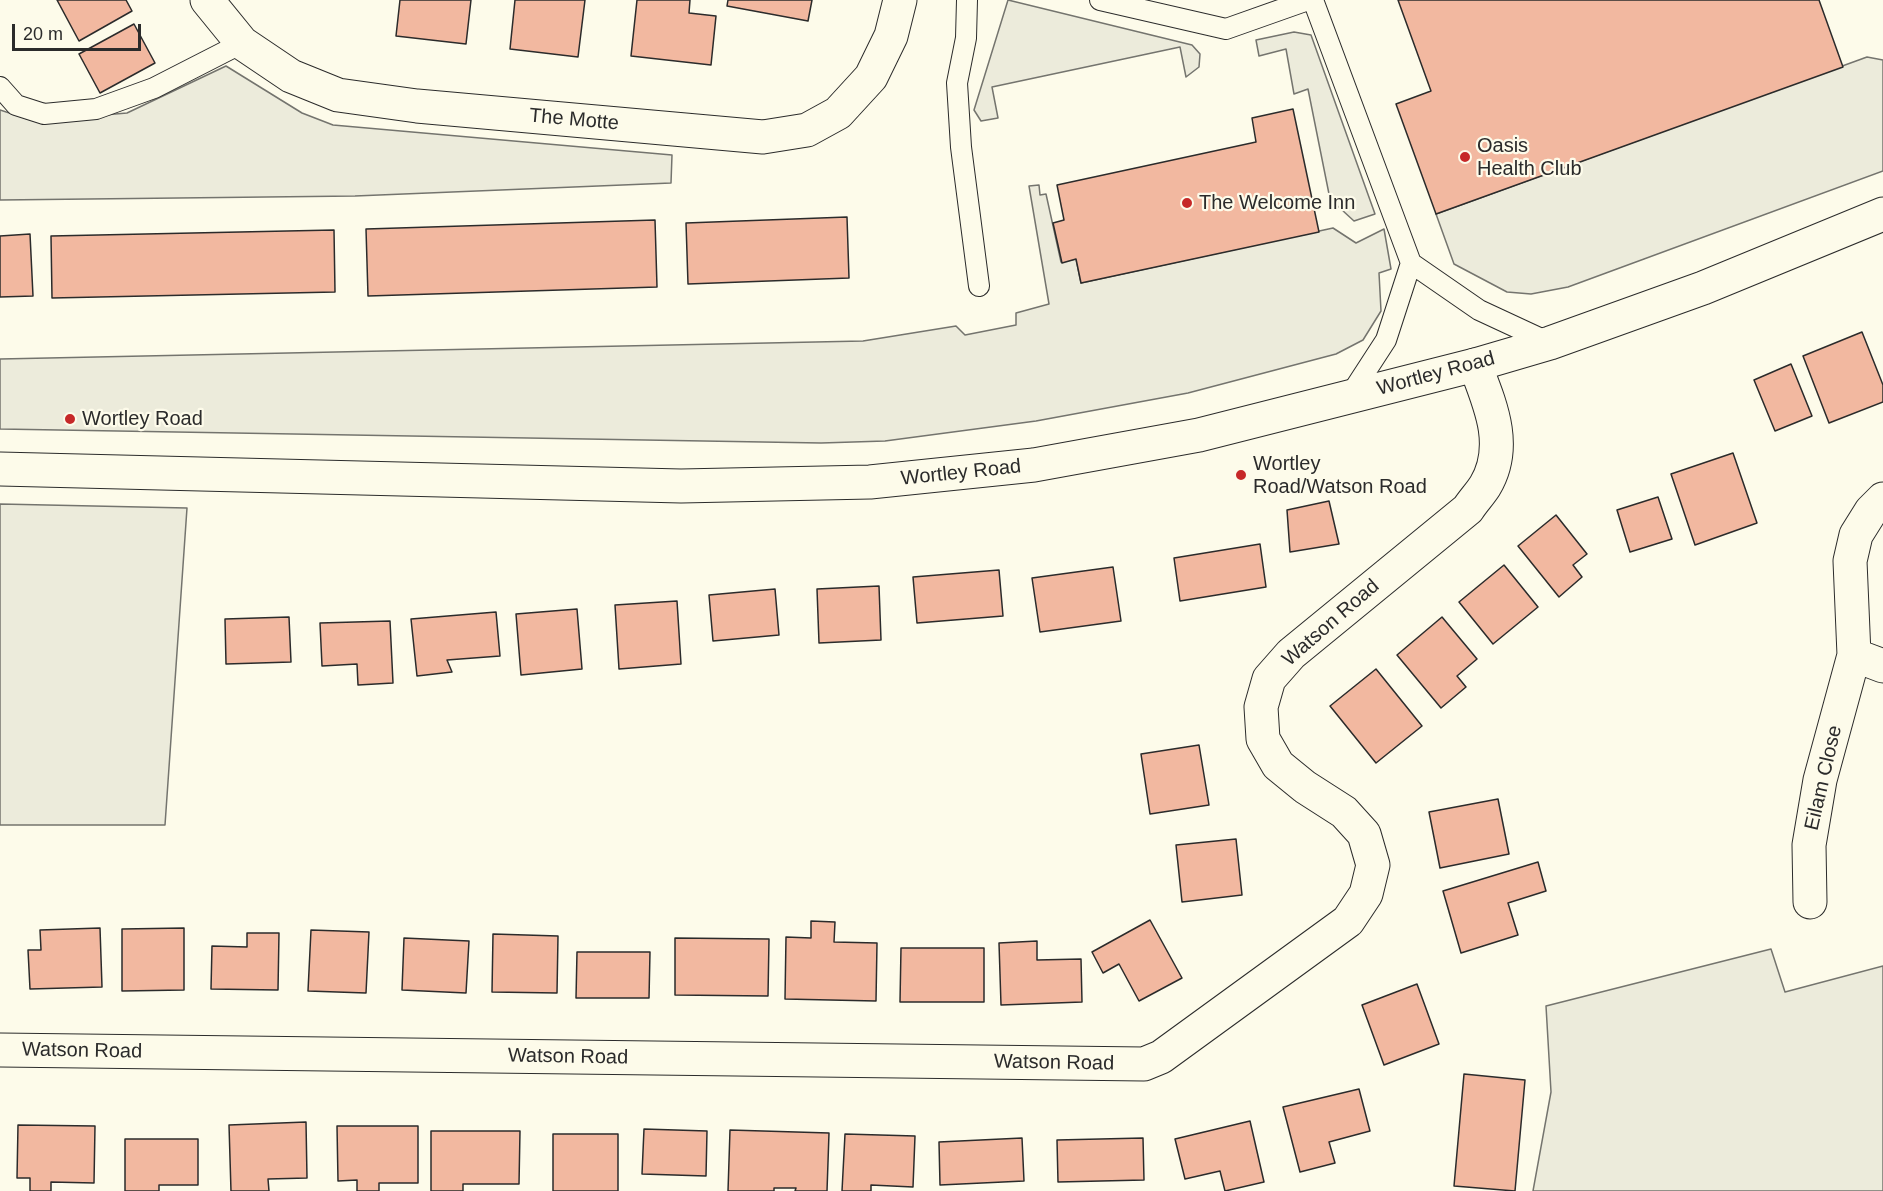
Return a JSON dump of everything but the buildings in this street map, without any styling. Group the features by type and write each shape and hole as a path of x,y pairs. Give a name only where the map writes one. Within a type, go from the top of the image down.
{"street":[{"name":"The Motte","path":"207,0 242,43 291,76 338,95 417,106 763,137 807,130 838,113 871,77 891,36 900,0"},
{"name":"Wortley Road","path":"0,469 681,486 870,482 1046,463 1199,435 1475,365 1550,343 1703,288 1883,214"},
{"name":"Watson Road","path":"0,1050 1144,1064 1161,1057 1348,921 1366,894 1372,865 1364,834 1344,812 1305,787 1278,765 1263,740 1261,707 1269,679 1291,654 1468,509 1486,486 1496,454 1494,414 1475,365"},
{"name":"Eilam Close","path":"1810,902 1809,845 1820,780 1868,661 1850,561 1856,534 1871,511 1883,499"}],"lane":[{"path":"967,0 966,38 957,83 962,147 979,286"},
{"path":"1100,0 1226,29 1308,0"},
{"path":"1313,0 1411,263 1479,310 1550,343"},
{"path":"0,87 16,105 44,114 96,109 154,88 242,43"},
{"path":"1349,397 1386,339 1411,263"}],"shaded area":[{"path":"1008,0 1192,45 1200,54 1199,67 1186,77 1180,47 992,87 998,118 981,121 974,110"},
{"path":"1294,32 1311,35 1375,214 1354,221 1330,199 1308,89 1294,94 1286,49 1259,56 1256,40"},
{"path":"1867,57 1883,60 1883,171 1568,287 1531,294 1507,292 1454,264 1436,214"},
{"path":"226,66 302,113 333,125 672,155 671,183 355,196 0,200 0,110 34,121 127,113"},
{"path":"1039,185 1040,195 1046,194 1061,262 1076,259 1081,283 1333,228 1356,243 1384,229 1391,269 1379,273 1381,311 1363,340 1336,354 1188,393 1036,421 885,441 821,443 0,429 0,359 863,341 956,326 965,335 1016,325 1016,313 1049,304 1029,186"},
{"path":"0,504 187,508 165,825 0,825"},
{"path":"1771,949 1785,992 1883,966 1883,1191 1533,1191 1551,1092 1546,1006"}],"place":[{"name":"Oasis Health Club","path":"1465,157"},
{"name":"The Welcome Inn","path":"1187,203"},
{"name":"Wortley Road","path":"70,419"},
{"name":"Wortley Road/Watson Road","path":"1241,475"}]}
